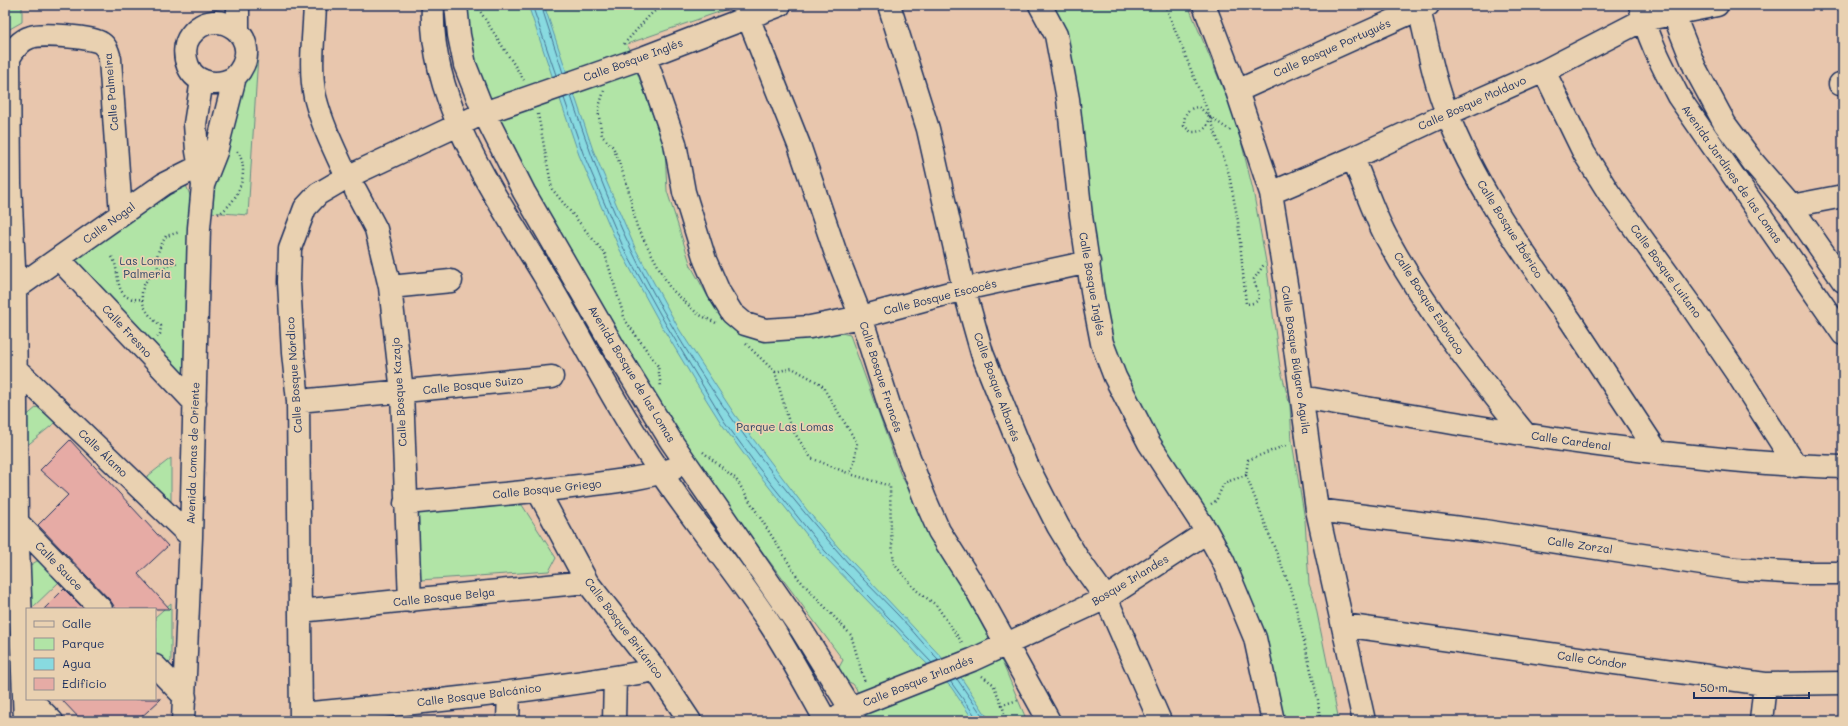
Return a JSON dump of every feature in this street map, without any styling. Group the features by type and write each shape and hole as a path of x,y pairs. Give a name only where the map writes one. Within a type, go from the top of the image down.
{"street":[{"path":"238,5 238,31"},
{"name":"Calle Bosque Kazajo","path":"315,5 313,69 315,96 326,132 351,184 376,230 390,287 402,392 405,503 410,601"},
{"path":"433,5 436,54 458,123 475,161 594,362 618,407 661,473 767,620 792,660 826,721"},
{"name":"Calle Bosque Inglés","path":"458,123 644,57 780,5"},
{"name":"Calle Bosque Albanés","path":"888,5 928,129 964,289 982,354 1027,465 1058,526 1078,559 1106,598 1160,721"},
{"name":"Calle Bosque Inglés","path":"1040,5 1056,35 1063,70 1068,99 1080,216 1102,343 1115,377 1149,443 1207,532 1223,561 1255,638 1274,721"},
{"name":"Calle Bosque Búlgaro Aguila","path":"1204,5 1237,91 1271,193 1318,510 1364,721"},
{"name":"Calle Bosque Moldavo","path":"1271,193 1353,158 1544,71 1642,13 1717,5"},
{"name":"Avenida Bosque de las Lomas","path":"464,6 459,35 465,65 484,113 524,192 617,353 670,441 694,457 750,557 858,710"},
{"name":"Calle Bosque Portugués","path":"1237,91 1422,6"},
{"name":"Calle Bosque Ibérico","path":"1422,6 1433,71 1447,114 1475,173 1520,249 1571,322 1658,453"},
{"name":"Avenida Jardines de las Lomas","path":"1671,9 1695,68 1725,124 1753,162 1791,206 1843,281"},
{"name":"Avenida Jardines de las Lomas","path":"1642,13 1659,60 1678,96 1843,334"},
{"name":"Calle Bosque Francés","path":"748,17 799,145 835,251 861,317 890,411 925,499 939,530 977,591 1049,721"},
{"path":"211,22 221,22 230,25 238,31 244,39 247,49 244,64 235,77 222,83 215,83 202,80 194,75 188,67 185,58 185,48 188,38 194,30 211,22"},
{"name":"Calle Palmeira","path":"26,679 17,522 15,289 10,183 9,58 15,48 30,37 41,35 97,40 107,48 110,58 121,214"},
{"name":"Calle Bosque Escocés","path":"644,57 675,144 684,192 705,260 719,292 732,313 745,324 765,330 810,328 861,317 964,289 1088,262"},
{"name":"Calle Bosque Luitano","path":"1544,71 1584,153 1609,193 1696,312 1796,466"},
{"name":"Avenida Lomas de Oriente","path":"204,175 216,152 235,77"},
{"name":"Avenida Lomas de Oriente","path":"183,721 191,537 199,228 204,175 197,151 195,124 202,80"},
{"name":"Calle Bosque Nórdico","path":"301,717 298,401 289,290 290,248 305,208 318,194 351,184 458,123"},
{"name":"Calle Bosque Eslovaco","path":"1353,158 1388,241 1413,283 1478,377 1526,435"},
{"name":"Calle Nogal","path":"15,289 121,214 183,174 190,171 204,175"},
{"path":"1791,206 1843,196"},
{"name":"Calle Fresno","path":"59,259 195,403"},
{"path":"390,287 451,280"},
{"path":"594,362 617,353"},
{"name":"Calle Álamo","path":"15,368 191,537"},
{"name":"Calle Bosque Suizo","path":"298,401 552,377"},
{"name":"Calle Cardenal","path":"1302,397 1526,435 1658,453 1796,466 1843,467"},
{"name":"Calle Bosque Griego","path":"405,503 538,492 613,482 661,473 694,457"},
{"name":"Calle Bosque Británico","path":"538,492 587,582 656,670 690,721"},
{"name":"Calle Zorzal","path":"1318,510 1735,568 1800,573 1843,573"},
{"name":"Calle Sauce","path":"17,522 100,608"},
{"name":"Bosque Irlandes","path":"1006,644 1106,598 1207,532"},
{"name":"Calle Bosque Belga","path":"300,611 587,582"},
{"name":"Calle Cóndor","path":"1343,625 1765,684 1843,683"},
{"name":"Calle Bosque Irlandés","path":"831,721 1006,644"},
{"path":"156,667 185,696"},
{"name":"Calle Bosque Balcánico","path":"301,717 405,713 509,692 615,678 656,670"},
{"path":"614,721 615,678"},
{"path":"1761,721 1765,684"},
{"path":"508,721 509,692"},
{"name":"Calle Palmeira","path":"25,721 27,700"},
{"path":"31,700 52,721"}],"path":[{"path":"1165,5 1210,117 1229,174 1238,221 1246,304 1252,304 1259,297 1260,293 1254,279 1259,268 1266,262 1281,254"},
{"path":"464,6 478,8 534,95 552,189 605,254 625,320 658,366 662,392"},
{"path":"1210,117 1206,129 1201,132 1191,132 1184,126 1184,117 1188,110 1199,108 1240,137 1253,139"},
{"path":"602,136 613,147 619,162 628,188 636,227 670,288 698,314 718,324"},
{"path":"160,271 156,256 166,236 180,232 180,240"},
{"path":"179,255 179,270"},
{"path":"112,257 118,271 117,280 122,292 134,300 142,299"},
{"path":"155,339 160,334 161,326 148,314 141,292 145,282 160,271 179,263"},
{"path":"743,341 775,372 790,426 811,458 850,474 890,486 891,533 894,564 916,590 936,605 960,638 983,678 993,684 1007,721"},
{"path":"775,372 792,368 821,384 857,443 854,463 850,474"},
{"path":"1307,437 1248,460 1246,475 1293,595 1318,700 1320,721"},
{"path":"694,457 736,479 798,578 851,635 858,710"},
{"path":"1195,514 1216,501 1224,483 1246,475"},
{"path":"1002,705 1018,700 1037,698"}],"green space":[{"path":"5,5 22,5 22,22 8,30 5,34"},
{"name":"Parque Las Lomas","path":"465,5 739,5 627,44 665,149 667,191 691,266 708,297 727,319 837,332 850,335 900,473 1003,664 1027,721 867,721 856,688 853,684 845,680 837,671 843,660 691,456 603,307 526,182 478,84"},
{"path":"1050,5 1188,5 1231,108 1253,190 1266,262 1280,367 1290,406 1292,442 1305,520 1309,584 1314,598 1339,721 1281,721 1262,637 1224,540 1216,523 1170,461 1129,386 1108,327 1071,56"},
{"path":"258,55 248,215 209,212 234,106 248,71"},
{"name":"Las Lomas Palmeria","path":"184,180 197,213 191,395 75,259"},
{"path":"37,407 56,422 25,447 24,418"},
{"path":"171,458 171,507 144,479"},
{"path":"522,505 556,558 549,571 420,580 415,510"},
{"path":"40,561 59,582 31,608 28,570 32,564"},
{"path":"171,603 171,661 166,666 156,655 156,616"}],"water":[{"path":"528,5 544,5 593,150 636,250 679,329 735,415 807,510 838,547 962,679 990,721 974,721 951,687 919,656 897,631 822,554 754,468 721,423 661,325 620,250 579,155"}],"building":[{"path":"70,440 168,546 138,574 170,609 115,608 110,600 38,525 68,495 40,470"},
{"path":"64,589 83,608 45,608"},
{"path":"161,699 137,721 82,721 62,700"}]}
